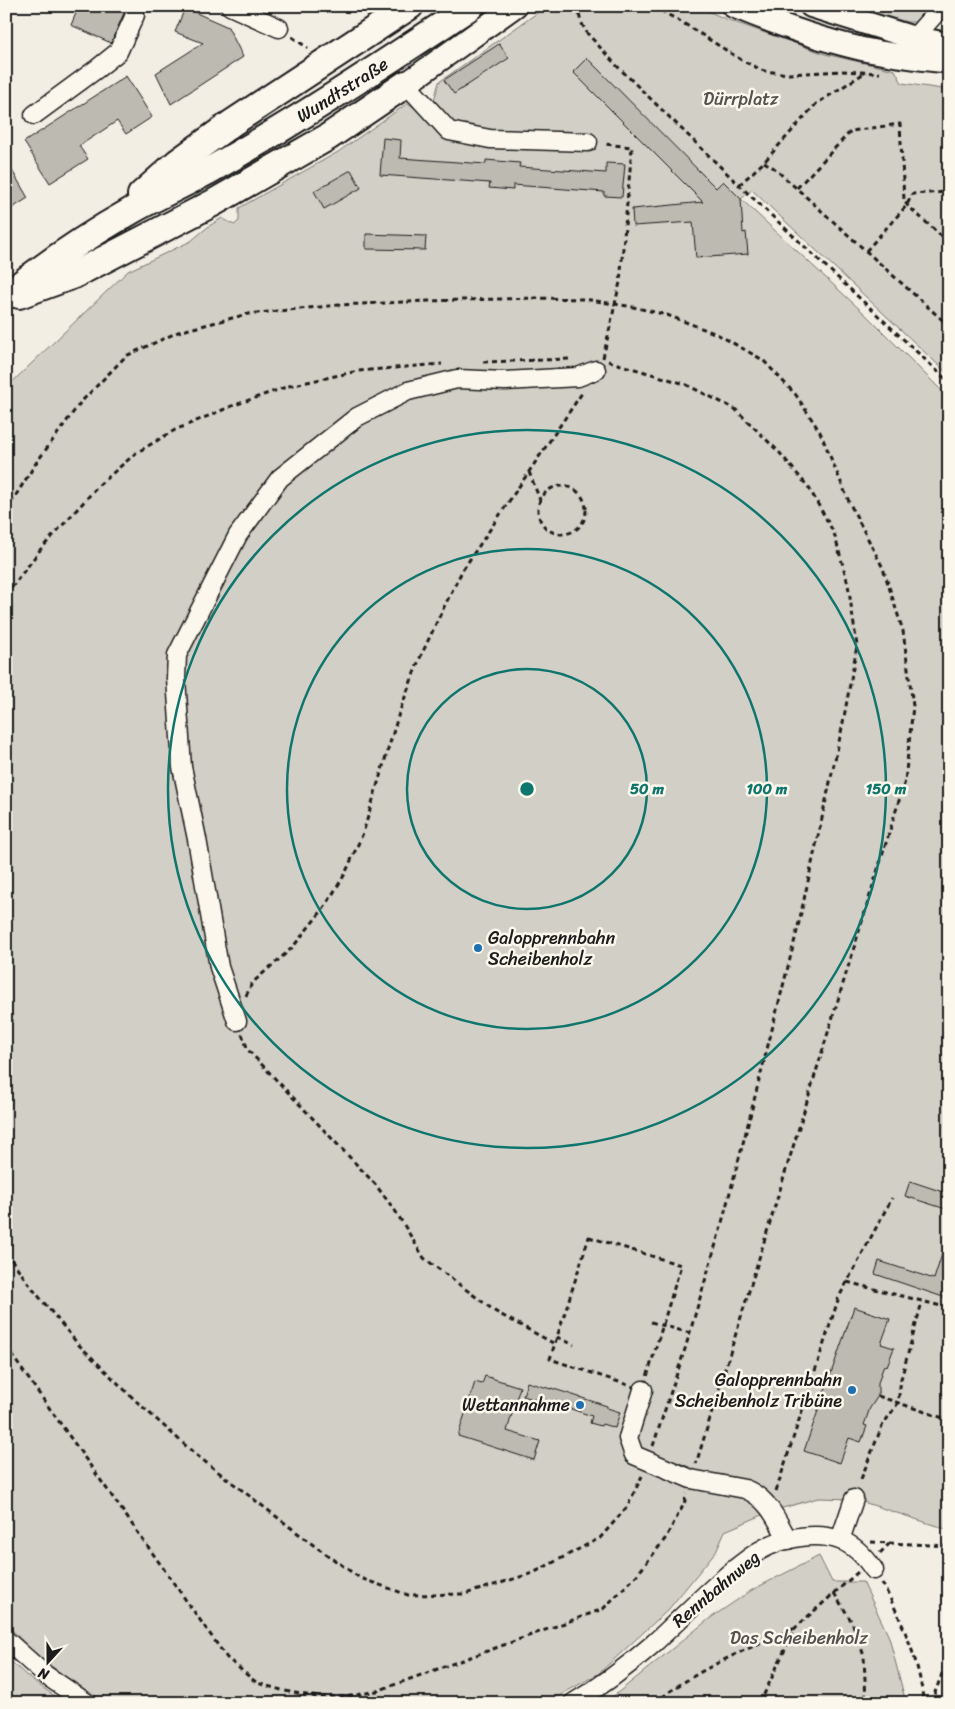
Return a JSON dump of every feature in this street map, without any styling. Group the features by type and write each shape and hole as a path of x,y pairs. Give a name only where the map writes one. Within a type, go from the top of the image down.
{"highway":[{"path":"112,222 178,162 232,123 410,6"},
{"name":"Wundtstraße","path":"6,298 36,271 112,222 211,169 301,115 471,6"},
{"path":"6,298 74,275 212,203 328,137 406,84"},
{"name":"Wundtstraße","path":"6,298 44,280 79,259 139,221 211,169"}],"main road":[{"path":"406,84 515,6"},
{"path":"733,6 796,30 854,47 901,56 949,62"},
{"path":"811,6 914,38 949,44"}],"street":[{"path":"34,115 118,52 135,15 134,6"},
{"path":"230,6 279,28"},
{"path":"914,38 942,6"},
{"path":"406,84 449,131 490,139 588,142"},
{"path":"237,1021 219,967 197,839 182,767 176,678 177,655 238,534 280,478 357,417 408,391 457,379 505,381 578,377 598,363"},
{"path":"643,1390 628,1438 634,1455 691,1479 752,1492 764,1501 772,1511 788,1540"},
{"path":"854,1499 840,1540 857,1550 872,1566"},
{"name":"Rennbahnweg","path":"573,1703 620,1671 738,1566 761,1550 788,1540 814,1537 840,1540"},
{"path":"6,1640 44,1674 87,1703"}],"path":[{"path":"577,6 581,22 587,33 617,66 739,185 949,382"},
{"path":"653,6 744,61 764,70 789,74 842,71 866,72 816,104 764,162 739,185"},
{"path":"797,188 851,131 900,124 904,200 907,205 949,243"},
{"path":"554,1344 496,1312 424,1258 396,1212 375,1184 248,1050 237,1021 240,1006 252,983 292,948 324,908 345,874 363,833 399,713 419,660 462,571 598,363 616,304 620,282 632,148 588,142"},
{"path":"764,162 797,188 949,326"},
{"path":"904,195 949,192"},
{"path":"866,251 907,205 912,194"},
{"path":"6,511 36,464 80,403 126,356 178,332 248,314 339,306 535,298 584,299 616,304 667,315 717,334 763,360 796,395 820,432 850,504 883,568 903,631 913,706 905,781 684,1504 666,1539 637,1575 603,1609 377,1691 346,1697 317,1697 285,1691 257,1682 227,1658 6,1347"},
{"path":"478,362 575,359"},
{"path":"6,1252 78,1344 136,1401 195,1454 312,1544 360,1578 408,1595 465,1594 474,1592 533,1573 600,1538 627,1507 648,1462 690,1333 720,1230 797,931 842,728 857,646 848,584 834,533 809,488 779,452 735,408 685,384 598,363"},
{"path":"6,595 40,550 100,484 136,453 175,430 232,406 289,386 358,371 448,364"},
{"path":"528,472 540,500 539,516 547,529 554,533 570,533 577,530 586,517 587,509 581,494 567,486 551,489 540,500"},
{"path":"777,1487 840,1297 892,1198"},
{"path":"588,1237 681,1266 643,1390 550,1359 557,1337 588,1237"},
{"path":"848,1282 949,1308"},
{"path":"861,1479 882,1426 898,1403 901,1379 922,1302"},
{"path":"651,1322 690,1333"},
{"path":"557,1337 574,1345"},
{"path":"878,1396 949,1420"},
{"path":"949,1479 947,1528 949,1530"},
{"path":"890,1543 949,1546"},
{"path":"655,1703 692,1678 744,1650 795,1628 834,1593 872,1566 893,1604 909,1643 921,1685 923,1703"},
{"path":"834,1593 852,1622 864,1656 866,1703"},
{"path":"760,1703 795,1628"},
{"path":"944,1703 949,1649"},
{"path":"931,1703 948,1658"}],"green space":[{"name":"Galopprennbahn Scheibenholz","path":"547,6 696,6 726,19 825,54 895,70 902,83 949,90 949,375 752,190 741,199 867,316 949,398 949,1530 854,1499 818,1498 772,1511 725,1531 716,1551 668,1610 598,1674 546,1703 107,1703 53,1667 28,1647 6,1623 6,388 128,271 191,241 222,218 234,225 239,221 239,208 338,152 408,103 421,113 433,104 439,82"},
{"path":"849,6 935,6 922,22 907,22"},
{"name":"Das Scheibenholz","path":"819,1556 832,1582 863,1582 889,1637 906,1703 605,1703 709,1619 752,1590"},
{"path":"6,1657 27,1676 64,1703 6,1703"}],"building":[{"path":"79,6 121,6 123,8 124,13 111,43 71,25"},
{"path":"185,8 228,27 243,57 171,104 156,73 203,43 175,32"},
{"path":"499,44 509,58 454,94 444,80"},
{"path":"587,58 716,188 723,181 741,199 743,233 746,232 748,254 696,258 693,222 633,226 632,209 703,202 573,72"},
{"path":"126,76 152,117 126,134 117,121 79,146 88,159 50,183 24,142"},
{"path":"383,138 401,140 400,158 486,164 486,160 520,163 519,167 606,173 606,163 625,164 622,197 604,196 604,192 513,185 513,190 489,188 490,183 380,175"},
{"path":"6,160 28,198 6,212"},
{"path":"351,170 361,188 324,209 314,191"},
{"path":"366,234 426,236 425,250 366,249"},
{"path":"910,1181 949,1194 949,1210 905,1196"},
{"path":"946,1242 949,1243 949,1299 875,1274 879,1261 934,1279"},
{"name":"Galopprennbahn Scheibenholz Tribüne","path":"854,1307 890,1319 881,1344 894,1348 887,1366 884,1365 878,1383 878,1396 870,1408 864,1425 867,1426 861,1442 849,1438 840,1463 804,1451"},
{"path":"485,1376 520,1387 507,1431 540,1441 534,1460 458,1436 475,1382 482,1384"},
{"name":"Wettannahme","path":"527,1382 607,1406 607,1408 620,1412 615,1428 590,1423 592,1416 547,1401 547,1403 523,1396"}],"place":[{"name":"Galopprennbahn Scheibenholz","path":"478,948"},
{"name":"Galopprennbahn Scheibenholz Tribüne","path":"852,1390"},
{"name":"Wettannahme","path":"580,1405"}],"park label":[{"name":"Dürrplatz","path":"741,99"}]}
